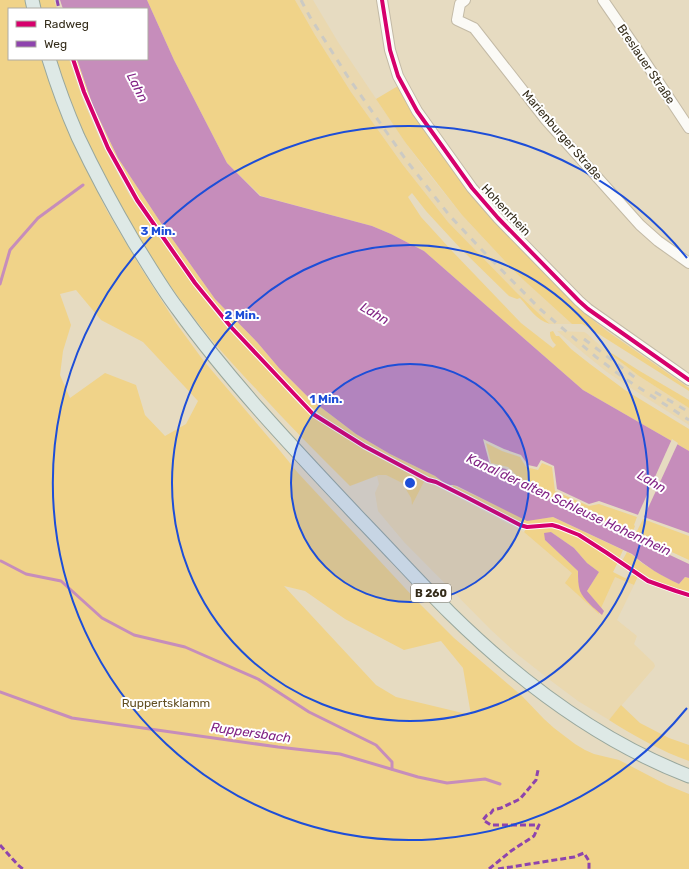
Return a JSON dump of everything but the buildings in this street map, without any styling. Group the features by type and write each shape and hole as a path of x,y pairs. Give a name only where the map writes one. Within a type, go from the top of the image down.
{"main road":[{"name":"B 260","path":"49,60 59,91 99,180 148,265 175,306 206,346 237,384 287,440 451,613 522,677 569,712 595,729 655,761 689,776"}],"street":[{"name":"Hohenrhein","path":"382,0 390,50 398,76 417,111 472,188 498,218 588,309 689,380"},
{"name":"Marienburger Straße","path":"465,0 460,4 457,20 474,28 546,120 640,225 658,241 689,263"},
{"name":"Breslauer Straße","path":"603,0 689,128"}],"shaded area":[{"path":"295,0 313,0 338,42 405,142 428,173 462,215 517,274 572,324 550,324 517,293 448,222 403,165 351,92"},
{"path":"557,331 586,333 605,350 639,376 689,408 689,425 607,372"},
{"path":"386,475 402,483 411,498 412,504 425,480 524,532 531,533 615,577 634,585 617,620 637,636 634,644 654,663 655,666 609,720 578,701 517,654 490,629 404,542 378,511 375,493 379,484 377,476"}],"green space":[{"name":"Ruppertsklamm","path":"0,0 25,0 27,8 8,8 8,60 42,60 60,109 79,154 107,211 176,323 203,360 298,473 418,602 454,638 522,696 554,728 585,750 594,754 619,760 667,785 689,794 689,869 0,869","holes":["76,290 101,320 143,342 198,401 186,424 165,436 145,415 136,385 105,373 70,398 60,375 63,351 71,325 60,294","284,586 305,591 345,619 404,650 441,641 463,668 471,715 396,697 376,685"]},
{"path":"38,0 54,0 57,8 41,8"},
{"path":"147,0 295,0 351,92 403,165 448,222 517,293 550,324 540,319 520,298 517,299 509,296 461,249 426,211 412,193 408,197 421,217 521,323 553,348 556,345 550,336 550,332 553,331 556,336 559,336 571,349 625,390 689,429 689,451 583,390 424,251 372,226 261,196 227,163 174,60"},
{"path":"56,60 69,60 83,100 103,146 130,196 190,281 228,329 299,404 314,417 370,452 425,480 412,505 411,498 402,483 386,475 379,475 350,486 314,450 210,338 185,307 140,241 101,170 69,97"},
{"path":"74,60 77,60 93,106 118,158 161,223 215,299 310,399 356,434 390,454 435,476 443,482 442,483 431,479 368,446 325,418 302,400 240,332 211,299 192,274 140,200 110,148 84,88"},
{"path":"398,86 409,108 464,186 499,227 584,313 607,331 689,388 689,391 586,326 582,324 572,324 517,274 462,215 405,142 376,99"},
{"path":"605,350 689,400 689,408 639,376"},
{"path":"486,443 502,451 520,457 526,467 538,470 542,463 552,467 555,491 589,506 599,504 637,517 632,534 526,485 508,467 491,463"},
{"path":"453,485 527,520 553,517 623,550 619,559 588,538 560,524 522,524 452,488"},
{"path":"643,519 689,536 689,560 635,535"},
{"path":"553,527 569,532 618,562 613,572 625,578 634,575 638,576 634,585 615,577 601,608 587,591 599,572 587,563 574,548 551,532 545,540 578,571 578,580 590,603 599,612 599,614 565,583 572,573 524,532 526,529"},
{"path":"627,552 651,569 679,584 685,577 689,578 689,592 670,587 648,577 622,561"},
{"path":"621,705 640,723 669,738 689,745 689,761 648,743 609,720"}],"water":[{"name":"Lahn","path":"60,0 147,0 174,60 227,163 260,196 372,226 424,251 583,390 689,451 689,533 599,501 589,504 557,489 554,466 541,460 537,467 528,465 521,455 483,439 490,465 506,469 525,487 689,564 689,578 685,577 679,584 654,571 632,554 553,517 527,521 457,486 443,482 435,476 390,454 356,434 310,399 215,299 161,223 118,158 93,106 77,60 148,60 148,8 63,8"},
{"path":"551,532 574,548 587,563 599,572 587,591 604,611 602,615 590,604 580,591 578,571 545,540 544,533"}],"pier":[{"path":"672,439 678,443 643,519 637,517"}],"waterway":[{"path":"0,284 10,250 38,218 83,185"},
{"path":"1,561 26,574 61,581 102,618 134,635 185,647 258,679 309,712 376,745 392,762 392,769"},
{"name":"Ruppersbach","path":"0,692 72,718 278,747 340,754 418,777 447,783 485,779 500,784"}],"railway":[{"path":"301,0 348,77 406,160 450,216 540,309 596,357 624,378 689,420"},
{"path":"584,339 637,379"},
{"path":"655,392 689,412"}],"marked path":[{"path":"57,0 59,8"},
{"path":"489,869 511,851 534,836 539,825 491,825 483,820 493,810 520,799 536,780 538,770"},
{"path":"0,845 23,869"},
{"path":"498,869 574,857 584,853 589,861 589,869"}],"cycle path":[{"path":"382,0 390,50 398,76 417,111 472,188 498,218 588,309 689,380"},
{"path":"73,60 84,92 108,148 137,200 195,283 231,327 313,414 364,446 428,480 436,482 520,525 527,527 552,525 579,535 648,581 689,595"}],"water label":[{"name":"Kanal der alten Schleuse Hohenrhein","path":"569,504"}]}
